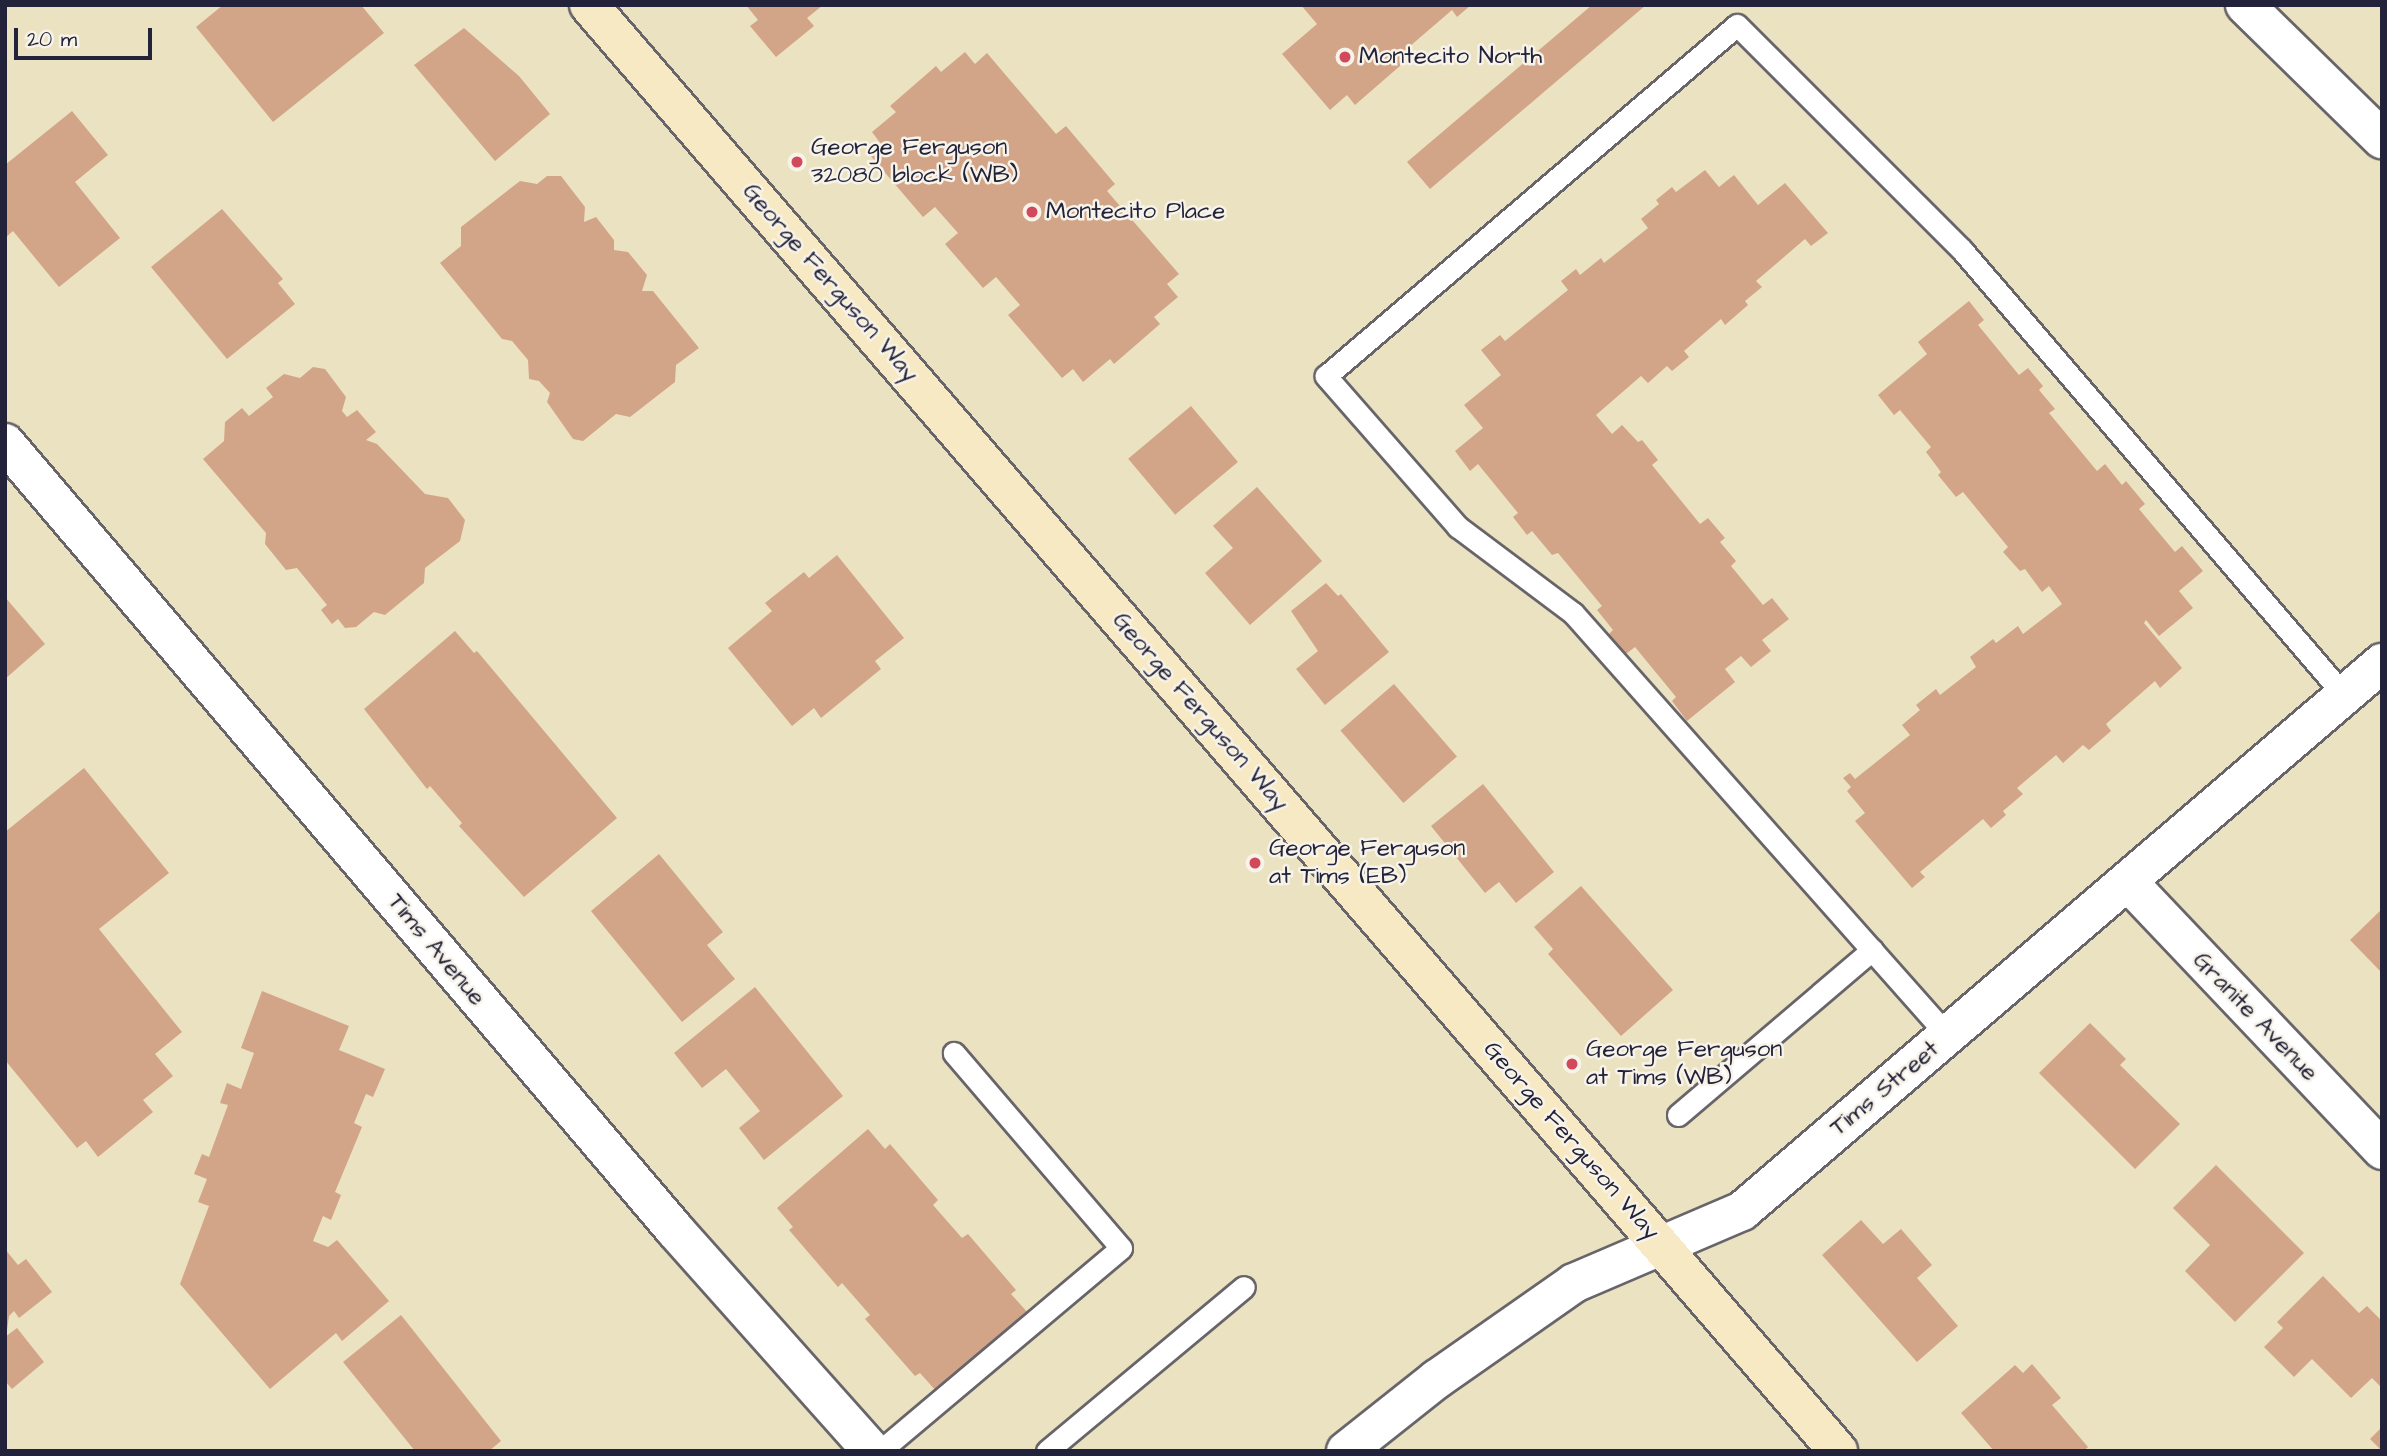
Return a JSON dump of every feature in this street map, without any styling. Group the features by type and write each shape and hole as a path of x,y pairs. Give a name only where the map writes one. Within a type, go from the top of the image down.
{"main road":[{"name":"George Ferguson Way","path":"589,5 1838,1451"}],"street":[{"path":"2245,5 2382,139"},
{"name":"Tims Avenue","path":"5,443 666,1220 873,1451"},
{"name":"Tims Street","path":"1346,1451 1437,1379 1574,1283 1664,1248 1742,1211 2129,883 2382,663"},
{"name":"Granite Avenue","path":"2129,883 2382,1150"}],"lane":[{"path":"1948,1036 1573,613 1458,527 1326,376 1737,25 1962,250 2344,695"},
{"path":"1678,1115 1872,950"},
{"path":"880,1451 1121,1248 954,1053"},
{"path":"1047,1451 1244,1287"}],"building":[{"path":"223,5 361,5 384,33 273,122 196,27"},
{"path":"746,5 823,5 807,18 814,26 776,57 750,26 758,20"},
{"name":"Montecito North","path":"1301,5 1471,5 1457,17 1452,10 1402,53 1408,59 1355,105 1347,95 1330,110 1282,54 1317,24"},
{"path":"1592,5 1646,5 1430,189 1407,162"},
{"path":"464,28 519,76 550,114 495,161 414,65"},
{"name":"Montecito Place","path":"965,52 975,64 987,53 1056,134 1066,126 1115,184 1107,191 1179,274 1167,284 1178,297 1154,317 1160,324 1114,364 1110,359 1083,382 1073,369 1062,378 1008,315 1020,305 996,277 983,288 945,244 958,233 935,207 923,217 869,154 881,144 872,132 896,112 890,106 936,66 941,72"},
{"path":"72,111 108,155 75,182 120,238 59,287 13,231 5,238 5,165"},
{"path":"1705,170 1719,187 1734,175 1758,205 1785,183 1828,233 1811,246 1805,239 1756,281 1762,287 1745,301 1748,305 1725,325 1721,319 1684,351 1689,357 1672,371 1667,366 1648,383 1641,376 1596,415 1612,434 1622,425 1638,442 1642,440 1658,460 1652,465 1700,524 1708,518 1725,538 1720,542 1736,561 1731,566 1763,605 1772,598 1789,619 1762,640 1771,651 1751,667 1741,656 1725,669 1735,682 1687,721 1672,701 1676,697 1635,647 1626,654 1609,634 1613,630 1597,610 1602,606 1558,553 1552,555 1532,531 1527,535 1513,517 1518,513 1478,464 1470,471 1455,451 1483,428 1464,405 1501,375 1481,350 1500,335 1505,341 1568,290 1561,281 1576,269 1580,275 1601,258 1604,263 1648,228 1641,219 1659,204 1656,200 1672,187 1676,192"},
{"path":"547,176 561,176 585,207 584,222 596,217 614,240 614,250 628,252 647,275 642,291 653,291 699,348 676,365 675,382 630,417 616,414 583,441 573,439 547,402 550,393 539,381 529,379 528,360 512,341 502,339 440,263 461,246 461,227 520,181 537,184"},
{"path":"222,209 283,279 278,283 295,304 227,359 151,267"},
{"path":"1969,301 1984,320 1978,325 2019,375 2028,368 2043,386 2039,390 2055,409 2049,413 2097,471 2105,464 2122,485 2126,481 2145,504 2139,509 2175,552 2182,546 2203,571 2179,591 2193,608 2159,636 2146,620 2144,623 2182,668 2160,688 2155,681 2106,724 2111,731 2089,750 2083,745 2063,763 2056,755 2017,788 2023,794 2003,811 2006,815 1991,828 1983,819 1920,872 1925,877 1912,888 1855,821 1865,813 1847,791 1851,787 1843,778 1850,773 1855,779 1910,735 1902,725 1920,710 1916,705 1936,689 1940,695 1976,667 1970,657 1993,639 1996,643 2018,626 2023,634 2062,604 2049,586 2042,592 2025,569 2020,571 2003,552 2008,547 1963,492 1956,497 1938,475 1941,472 1926,452 1931,447 1900,410 1894,415 1878,395 1927,354 1918,342"},
{"path":"313,367 325,369 346,397 342,411 347,417 357,410 376,432 366,440 377,444 425,494 448,498 465,520 460,541 425,568 424,583 385,615 374,612 356,627 345,628 338,619 332,624 321,610 327,605 297,568 286,570 265,544 266,533 203,459 224,441 225,422 242,408 249,416 273,397 266,388 284,374 300,378"},
{"path":"1191,406 1238,462 1175,515 1128,459"},
{"path":"1257,487 1322,561 1250,625 1205,573 1233,548 1213,526"},
{"path":"837,555 904,638 875,661 881,669 821,718 814,708 792,726 728,648 772,611 765,603 804,572 809,578"},
{"path":"1326,583 1338,596 1341,594 1389,652 1325,705 1296,669 1318,651 1291,611"},
{"path":"5,597 45,644 5,679"},
{"path":"455,631 474,653 477,651 617,818 524,897 459,826 462,823 430,786 427,789 364,709"},
{"path":"1394,684 1457,756 1403,803 1340,731"},
{"path":"84,768 169,873 99,929 182,1032 155,1054 173,1076 143,1100 153,1112 98,1157 86,1141 77,1148 5,1060 5,832"},
{"path":"1483,784 1554,872 1516,903 1499,882 1485,893 1431,826"},
{"path":"659,854 723,932 707,945 735,979 682,1022 591,911"},
{"path":"1581,886 1673,990 1621,1036 1548,954 1553,949 1534,927"},
{"path":"2382,909 2382,973 2350,940"},
{"path":"755,987 843,1096 764,1160 739,1128 760,1111 726,1069 702,1088 674,1053"},
{"path":"262,991 349,1026 339,1050 385,1069 373,1097 366,1094 354,1123 362,1127 335,1192 341,1195 331,1220 323,1216 313,1241 328,1247 337,1240 389,1301 342,1341 336,1333 270,1389 180,1284 209,1206 198,1202 207,1179 194,1174 202,1154 209,1157 228,1105 220,1103 227,1083 241,1089 254,1053 241,1048"},
{"path":"2090,1023 2126,1059 2120,1065 2180,1124 2135,1169 2039,1073"},
{"path":"868,1129 885,1149 890,1144 938,1200 933,1205 962,1238 968,1234 1016,1290 1011,1294 1028,1313 937,1392 920,1373 915,1376 865,1319 870,1315 842,1283 838,1287 789,1230 793,1227 777,1208"},
{"path":"2216,1165 2304,1253 2235,1322 2185,1271 2210,1245 2173,1208"},
{"path":"1861,1220 1883,1244 1901,1229 1932,1265 1917,1278 1958,1326 1917,1362 1822,1255"},
{"path":"5,1249 18,1265 26,1259 52,1292 19,1318 14,1311 9,1316 7,1330"},
{"path":"2323,1276 2359,1313 2367,1306 2382,1321 2382,1388 2372,1378 2351,1398 2312,1359 2294,1377 2264,1347 2283,1328 2277,1322"},
{"path":"401,1315 501,1441 489,1451 415,1451 343,1362"},
{"path":"17,1328 44,1362 12,1389 5,1381 5,1337"},
{"path":"2032,1364 2061,1398 2052,1405 2088,1447 2084,1451 1994,1451 1961,1413 2015,1365 2023,1373"},
{"path":"2382,1427 2382,1451 2370,1439"}],"place":[{"name":"Montecito North","path":"1345,57"},
{"name":"George Ferguson 32080 block (WB)","path":"797,162"},
{"name":"Montecito Place","path":"1032,212"},
{"name":"George Ferguson at Tims (EB)","path":"1255,863"},
{"name":"George Ferguson at Tims (WB)","path":"1572,1064"}]}
